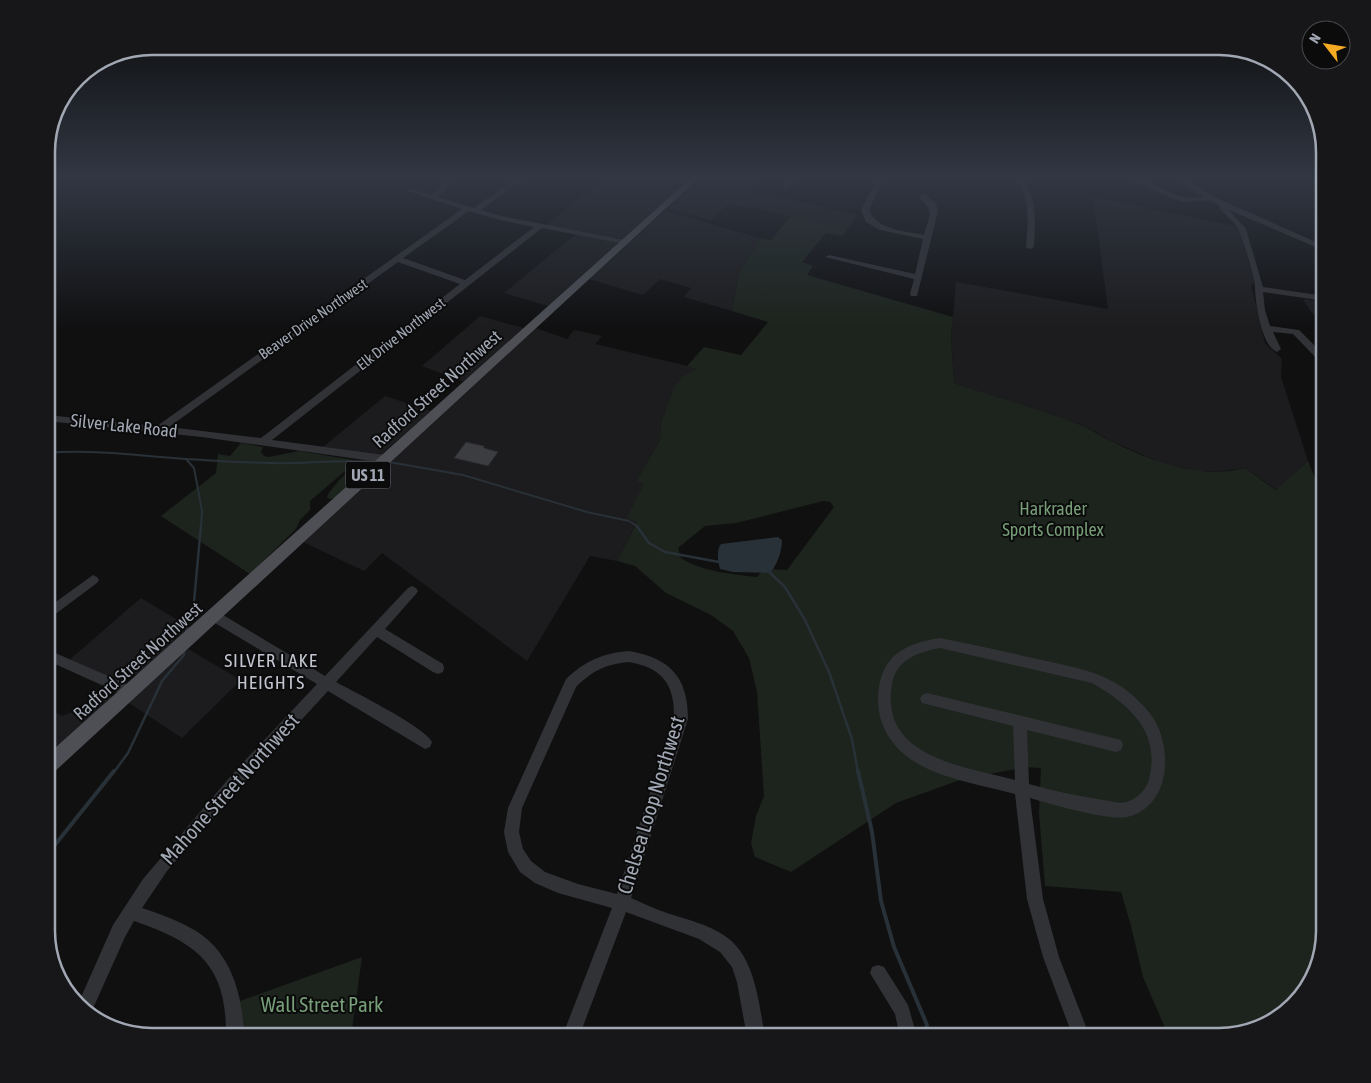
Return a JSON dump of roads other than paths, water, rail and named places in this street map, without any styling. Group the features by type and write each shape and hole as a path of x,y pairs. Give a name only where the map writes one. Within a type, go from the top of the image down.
{"main road":[{"name":"Radford Street Northwest","path":"55,760 640,228"}],"street":[{"name":"Beaver Drive Northwest","path":"158,430 397,259 444,228"},
{"name":"Elk Drive Northwest","path":"262,442 538,228"},
{"path":"548,228 624,242"},
{"path":"882,228 927,238"},
{"path":"914,294 929,228"},
{"path":"1030,247 1031,228"},
{"path":"1240,228 1259,285 1258,289 1265,328 1277,349"},
{"path":"1276,228 1316,245"},
{"path":"829,256 917,277"},
{"path":"397,259 465,283"},
{"path":"1258,289 1316,298"},
{"path":"1265,328 1296,332 1316,353"},
{"name":"Silver Lake Road","path":"55,419 202,434 386,459"},
{"path":"55,609 93,580"},
{"name":"Mahone Street Northwest","path":"87,1003 119,931 148,884 177,847 412,591"},
{"path":"214,616 412,732 425,742"},
{"path":"376,630 438,668"},
{"path":"940,643 1095,678 1118,690 1138,708 1153,730 1160,751 1157,783 1147,798 1137,805 1124,810 1092,806 1022,790 937,766 912,751 895,736 886,716 884,696 887,677 894,664 911,650 940,643"},
{"name":"Chelsea Loop Northwest","path":"622,903 681,718 679,693 667,674 648,661 624,656 607,658 591,665 580,672 571,683 515,808 511,823 512,840 517,856 535,874 562,888 622,903 719,940 733,954 747,985 754,1028"},
{"path":"55,658 131,692"},
{"path":"927,699 1116,745"},
{"path":"1020,721 1022,790 1037,908 1051,957 1079,1028"},
{"path":"573,1028 622,903"},
{"path":"131,912 165,924 191,937 208,951 222,971 232,996 236,1018 235,1028"},
{"path":"878,973 902,1010 907,1028"}],"waterway":[{"path":"55,452 99,452 186,459"},
{"path":"186,459 269,463 376,462"},
{"path":"186,459 194,468 202,511 201,526"},
{"path":"389,462 463,475 587,512 629,521 636,526"},
{"path":"186,632 194,602 201,525"},
{"path":"636,526 649,543 665,552 719,562"},
{"path":"768,571 785,587 805,620 829,672 852,739 858,772"},
{"path":"114,772 128,753 162,681 184,655 184,650"},
{"path":"55,845 114,771"},
{"path":"858,771 872,832 881,901 894,947 927,1025 926,1028"}],"district":[{"name":"SILVER LAKE HEIGHTS","path":"271,671"}],"park label":[{"name":"Harkrader Sports Complex","path":"1053,519"},
{"name":"Wall Street Park","path":"322,1005"}]}
